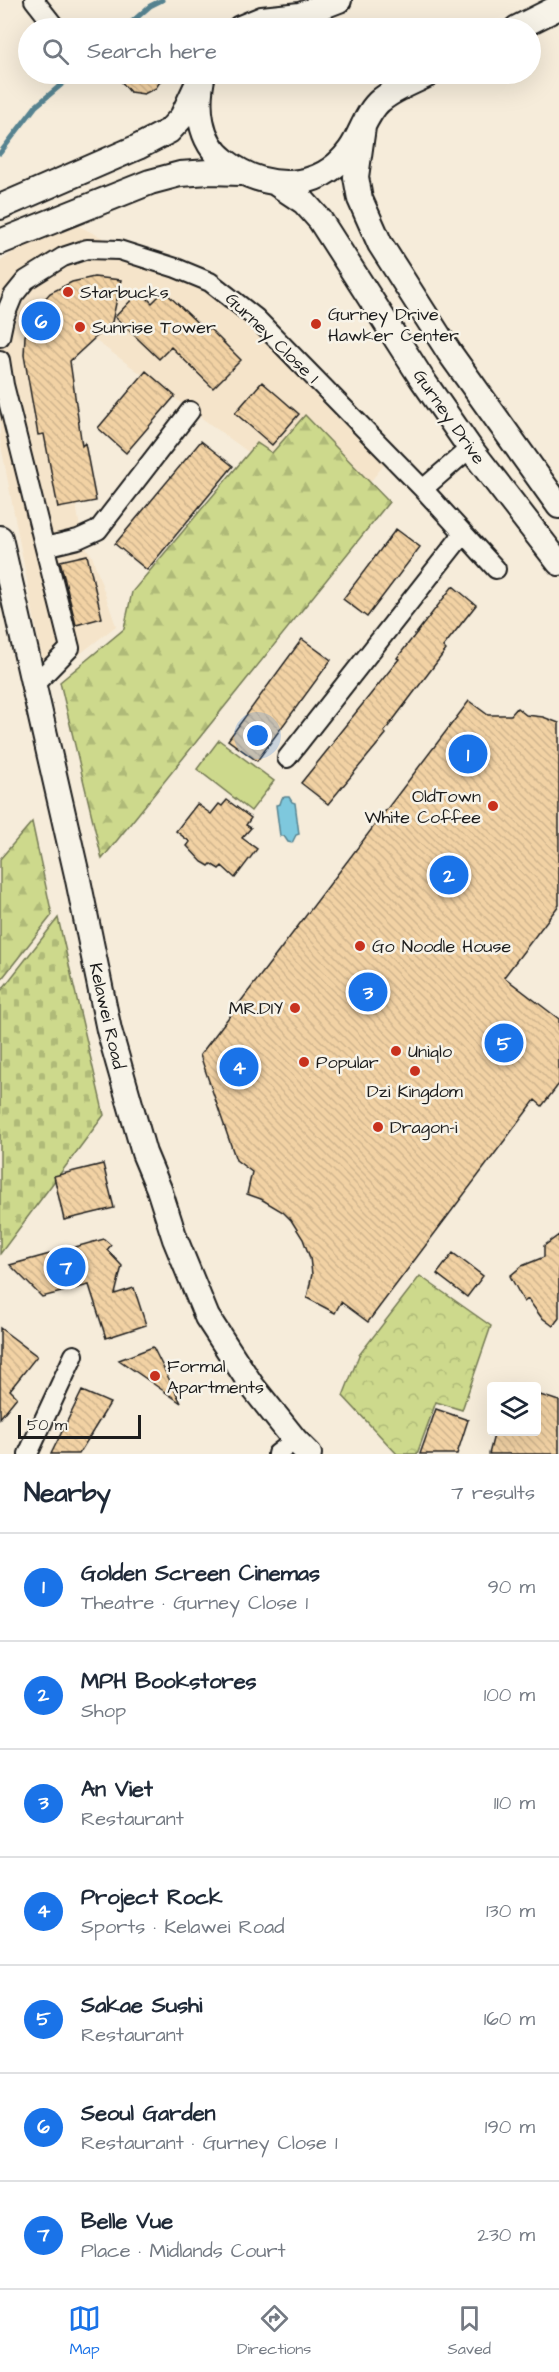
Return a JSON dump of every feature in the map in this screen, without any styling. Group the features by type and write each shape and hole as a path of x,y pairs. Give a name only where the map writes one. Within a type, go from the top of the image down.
{"main road":[{"path":"272,18 300,15 339,0"},
{"path":"538,18 559,8"},
{"path":"0,207 138,147 169,131 182,117 198,84"},
{"path":"200,84 198,93 200,117 208,140 222,159 240,173 258,181 277,184 305,182 330,170 350,151 380,100 410,84"},
{"name":"Gurney Drive","path":"363,127 356,177 360,199 380,244 448,352 559,506"},
{"path":"0,242 150,182 180,174 240,173"},
{"name":"Gurney Drive","path":"277,184 304,202 320,220 358,277 400,348 470,448 559,563"},
{"path":"0,196 31,193"},
{"name":"Kelawei Road","path":"0,538 77,874 109,1030 144,1153 207,1317 294,1449"}],"street":[{"path":"34,0 48,18"},
{"name":"Gurney Close 1","path":"0,337 4,318 13,296 26,280 63,257 87,249 119,250 176,268 210,282 256,318 423,489 495,569"},
{"path":"0,360 2,386 70,648 34,685"},
{"path":"45,547 78,539 98,530 190,411"},
{"path":"423,489 470,448"},
{"path":"287,758 463,534"},
{"path":"28,1454 74,1354"}],"shaded area":[{"path":"60,217 214,292 392,455 340,519 92,338 54,358 82,542 92,556 116,626 46,680 0,440 0,262"}],"green space":[{"path":"305,415 389,502 102,859 60,682 124,629 132,592 257,443 272,453"},
{"path":"219,740 274,781 251,811 197,769"},
{"path":"32,822 52,915 0,981 0,859"},
{"path":"58,918 104,1115 0,1254 0,992"},
{"path":"420,1276 491,1326 462,1410 436,1402 417,1454 397,1454 343,1396 359,1355"}],"water":[{"path":"289,797 295,803 299,834 292,843 288,842 284,836 280,836 276,805 280,804 282,798"}],"building":[{"path":"123,84 159,84 156,88 144,94 130,92"},
{"path":"94,277 121,280 112,322 70,361 82,446 85,443 96,501 58,508 44,434 38,435 24,355 25,336 36,309 50,293 72,282"},
{"path":"140,291 152,303 164,291 206,331 209,328 241,360 213,388 171,347 159,359 115,317"},
{"path":"146,371 175,396 126,453 98,428"},
{"path":"262,382 299,414 272,445 235,413"},
{"path":"201,441 233,466 147,570 115,544"},
{"path":"396,529 420,547 367,617 343,599"},
{"path":"87,555 102,618 76,625 60,561"},
{"path":"453,586 476,605 443,647 446,650 384,732 386,734 328,804 301,783 399,659 397,658"},
{"path":"302,639 331,660 257,761 228,740"},
{"path":"469,701 488,715 511,715 517,708 526,715 543,717 559,723 559,905 504,977 559,1019 559,1084 542,1106 535,1100 368,1322 341,1302 335,1313 307,1298 312,1274 310,1258 303,1239 283,1212 247,1194 252,1172 236,1160 200,1055"},
{"path":"227,800 251,818 246,825 251,828 242,838 257,849 235,878 222,866 219,869 202,862 187,846 190,842 176,831 197,804 211,814 219,804 222,806"},
{"path":"103,1164 114,1208 64,1220 54,1176"},
{"path":"559,1235 559,1318 553,1326 541,1317 528,1299 524,1302 510,1276 522,1266 544,1257 544,1246"},
{"path":"104,1239 111,1245 107,1250 122,1266 115,1294 134,1288 146,1325 106,1338 89,1285 42,1297 10,1265"},
{"path":"453,1253 483,1276 467,1297 437,1274"},
{"path":"0,1328 37,1356 10,1390 17,1397 0,1418"},
{"name":"Formal Apartments","path":"153,1347 181,1403 119,1360"},
{"path":"82,1391 110,1403 79,1454 51,1454"},
{"path":"541,1395 559,1401 559,1454 489,1454 494,1436 541,1436"},
{"path":"436,1409 468,1420 457,1454 420,1454"}],"waterway":[{"path":"136,18 150,6 162,0"},
{"path":"0,153 36,106 62,84"}],"place":[{"name":"Starbucks","path":"68,292"},
{"name":"Seoul Garden","path":"41,321"},
{"name":"Gurney Drive Hawker Center","path":"316,324"},
{"name":"Sunrise Tower","path":"80,327"},
{"name":"Golden Screen Cinemas","path":"468,754"},
{"name":"OldTown White Coffee","path":"493,806"},
{"name":"MPH Bookstores","path":"449,875"},
{"name":"Go Noodle House","path":"360,946"},
{"name":"An Viet","path":"368,992"},
{"name":"MR.DIY","path":"295,1008"},
{"name":"Sakae Sushi","path":"504,1043"},
{"name":"Uniqlo","path":"396,1051"},
{"name":"Popular","path":"304,1062"},
{"name":"Project Rock","path":"239,1067"},
{"name":"Dzi Kingdom","path":"415,1071"},
{"name":"Dragon-i","path":"378,1127"},
{"name":"Belle Vue","path":"66,1267"},
{"name":"Formal Apartments","path":"155,1376"}]}
